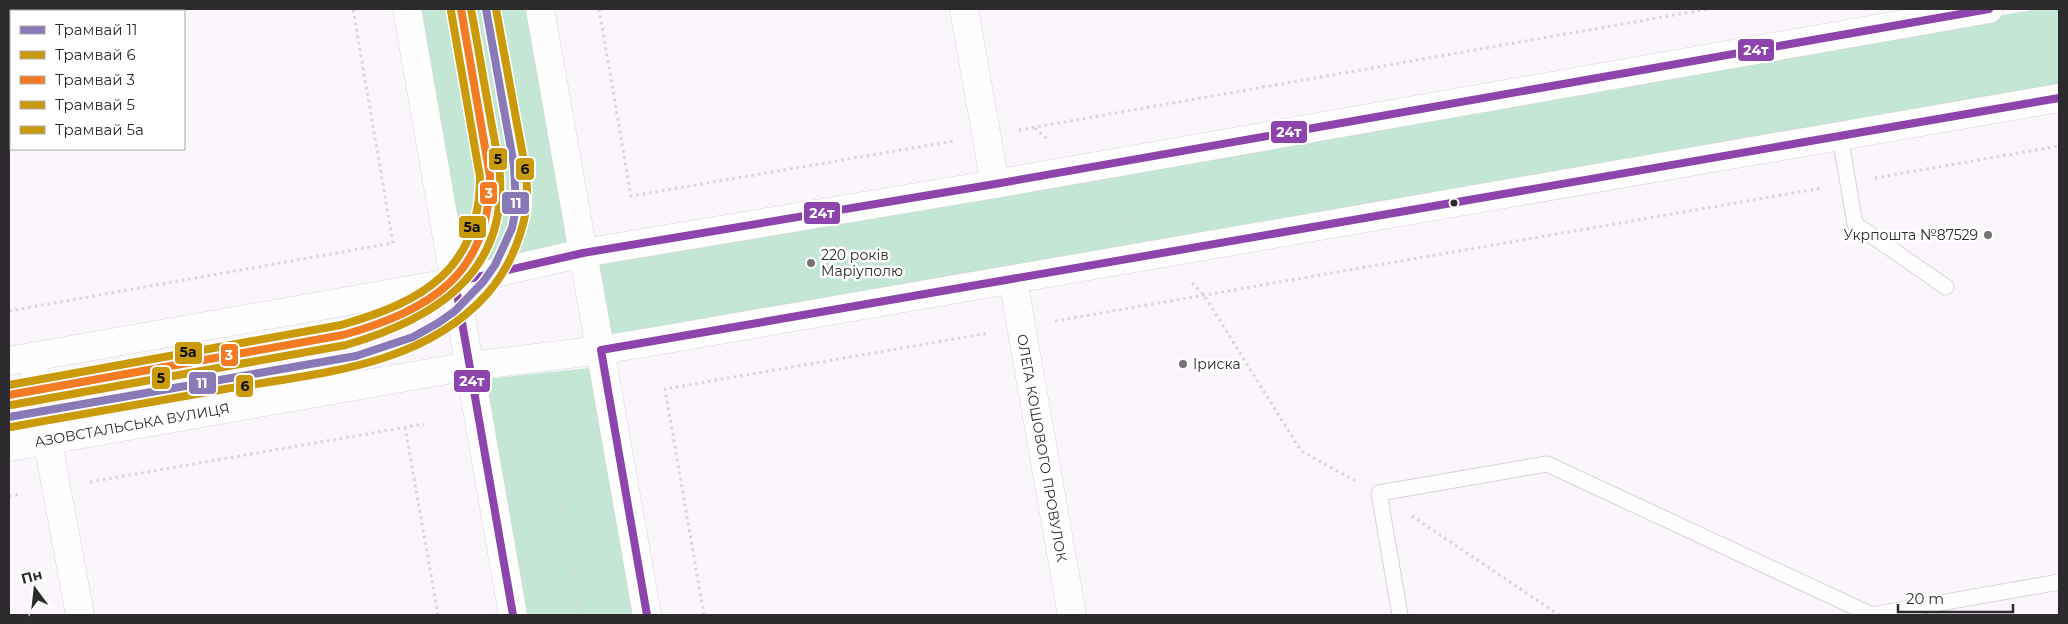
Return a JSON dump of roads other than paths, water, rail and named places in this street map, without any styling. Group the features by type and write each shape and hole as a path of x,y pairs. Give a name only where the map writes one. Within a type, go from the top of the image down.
{"street":[{"path":"407,9 513,615"},
{"path":"540,9 647,615"},
{"path":"964,9 995,184"},
{"path":"80,615 47,440 20,359 455,282 583,253 995,184 1989,9"},
{"name":"АЗОВСТАЛЬСЬКА ВУЛИЦЯ","path":"9,447 470,366 600,350 1013,280 2059,98"},
{"name":"ОЛЕГА КОШОВОГО ПРОВУЛОК","path":"1013,280 1072,615"}],"lane":[{"path":"1840,136 1855,224 1946,287"},
{"path":"1400,615 1379,493 1547,464 1872,615 2059,582"}],"tram line":[{"name":"3","path":"9,395 343,335 403,314 428,300 449,283 466,263 479,239 487,210 490,176 461,9"},
{"name":"5","path":"11,405 346,345 377,335 407,322 433,307 457,289 476,268 490,242 498,212 500,177 471,9"},
{"name":"11","path":"9,417 356,356 413,337 455,311 483,282 495,265 512,228 516,208 514,166 486,9"},
{"name":"6","path":"11,427 295,378 366,363 399,352 431,338 461,319 487,294 501,276 512,256 526,211 525,167 496,9"},
{"name":"5а","path":"9,385 341,325 397,305 421,293 441,277 457,259 470,236 477,209 480,177 451,11"}],"place":[{"name":"Укрпошта №87529","path":"1988,235"},
{"name":"220 років Маріуполю","path":"811,263"},
{"name":"Іриска","path":"1183,364"}]}
